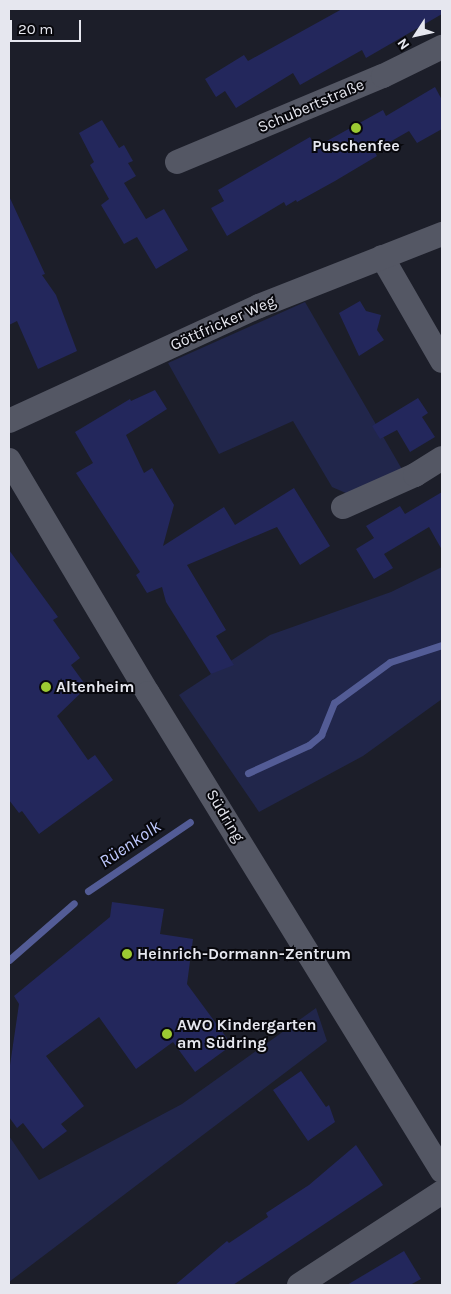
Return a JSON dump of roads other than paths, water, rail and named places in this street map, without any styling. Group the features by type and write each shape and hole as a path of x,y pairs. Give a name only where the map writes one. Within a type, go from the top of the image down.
{"street":[{"name":"Schubertstraße","path":"178,162 383,76 442,47"},
{"name":"Göttfricker Weg","path":"9,421 259,306 442,234"},
{"path":"382,257 442,361"},
{"path":"343,508 415,475 442,458"},
{"name":"Südring","path":"9,460 148,693 442,1171"},
{"path":"298,1285 442,1192"}],"waterway":[{"name":"Rüenkolk","path":"248,773 309,745 321,735 334,703 390,662 442,645"},
{"name":"Rüenkolk","path":"88,891 190,822"},
{"name":"Rüenkolk","path":"9,960 74,903"}],"place":[{"name":"Puschenfee","path":"356,128"},
{"name":"Altenheim","path":"46,687"},
{"name":"Heinrich-Dormann-Zentrum","path":"127,954"},
{"name":"AWO Kindergarten am Südring","path":"167,1034"}]}
